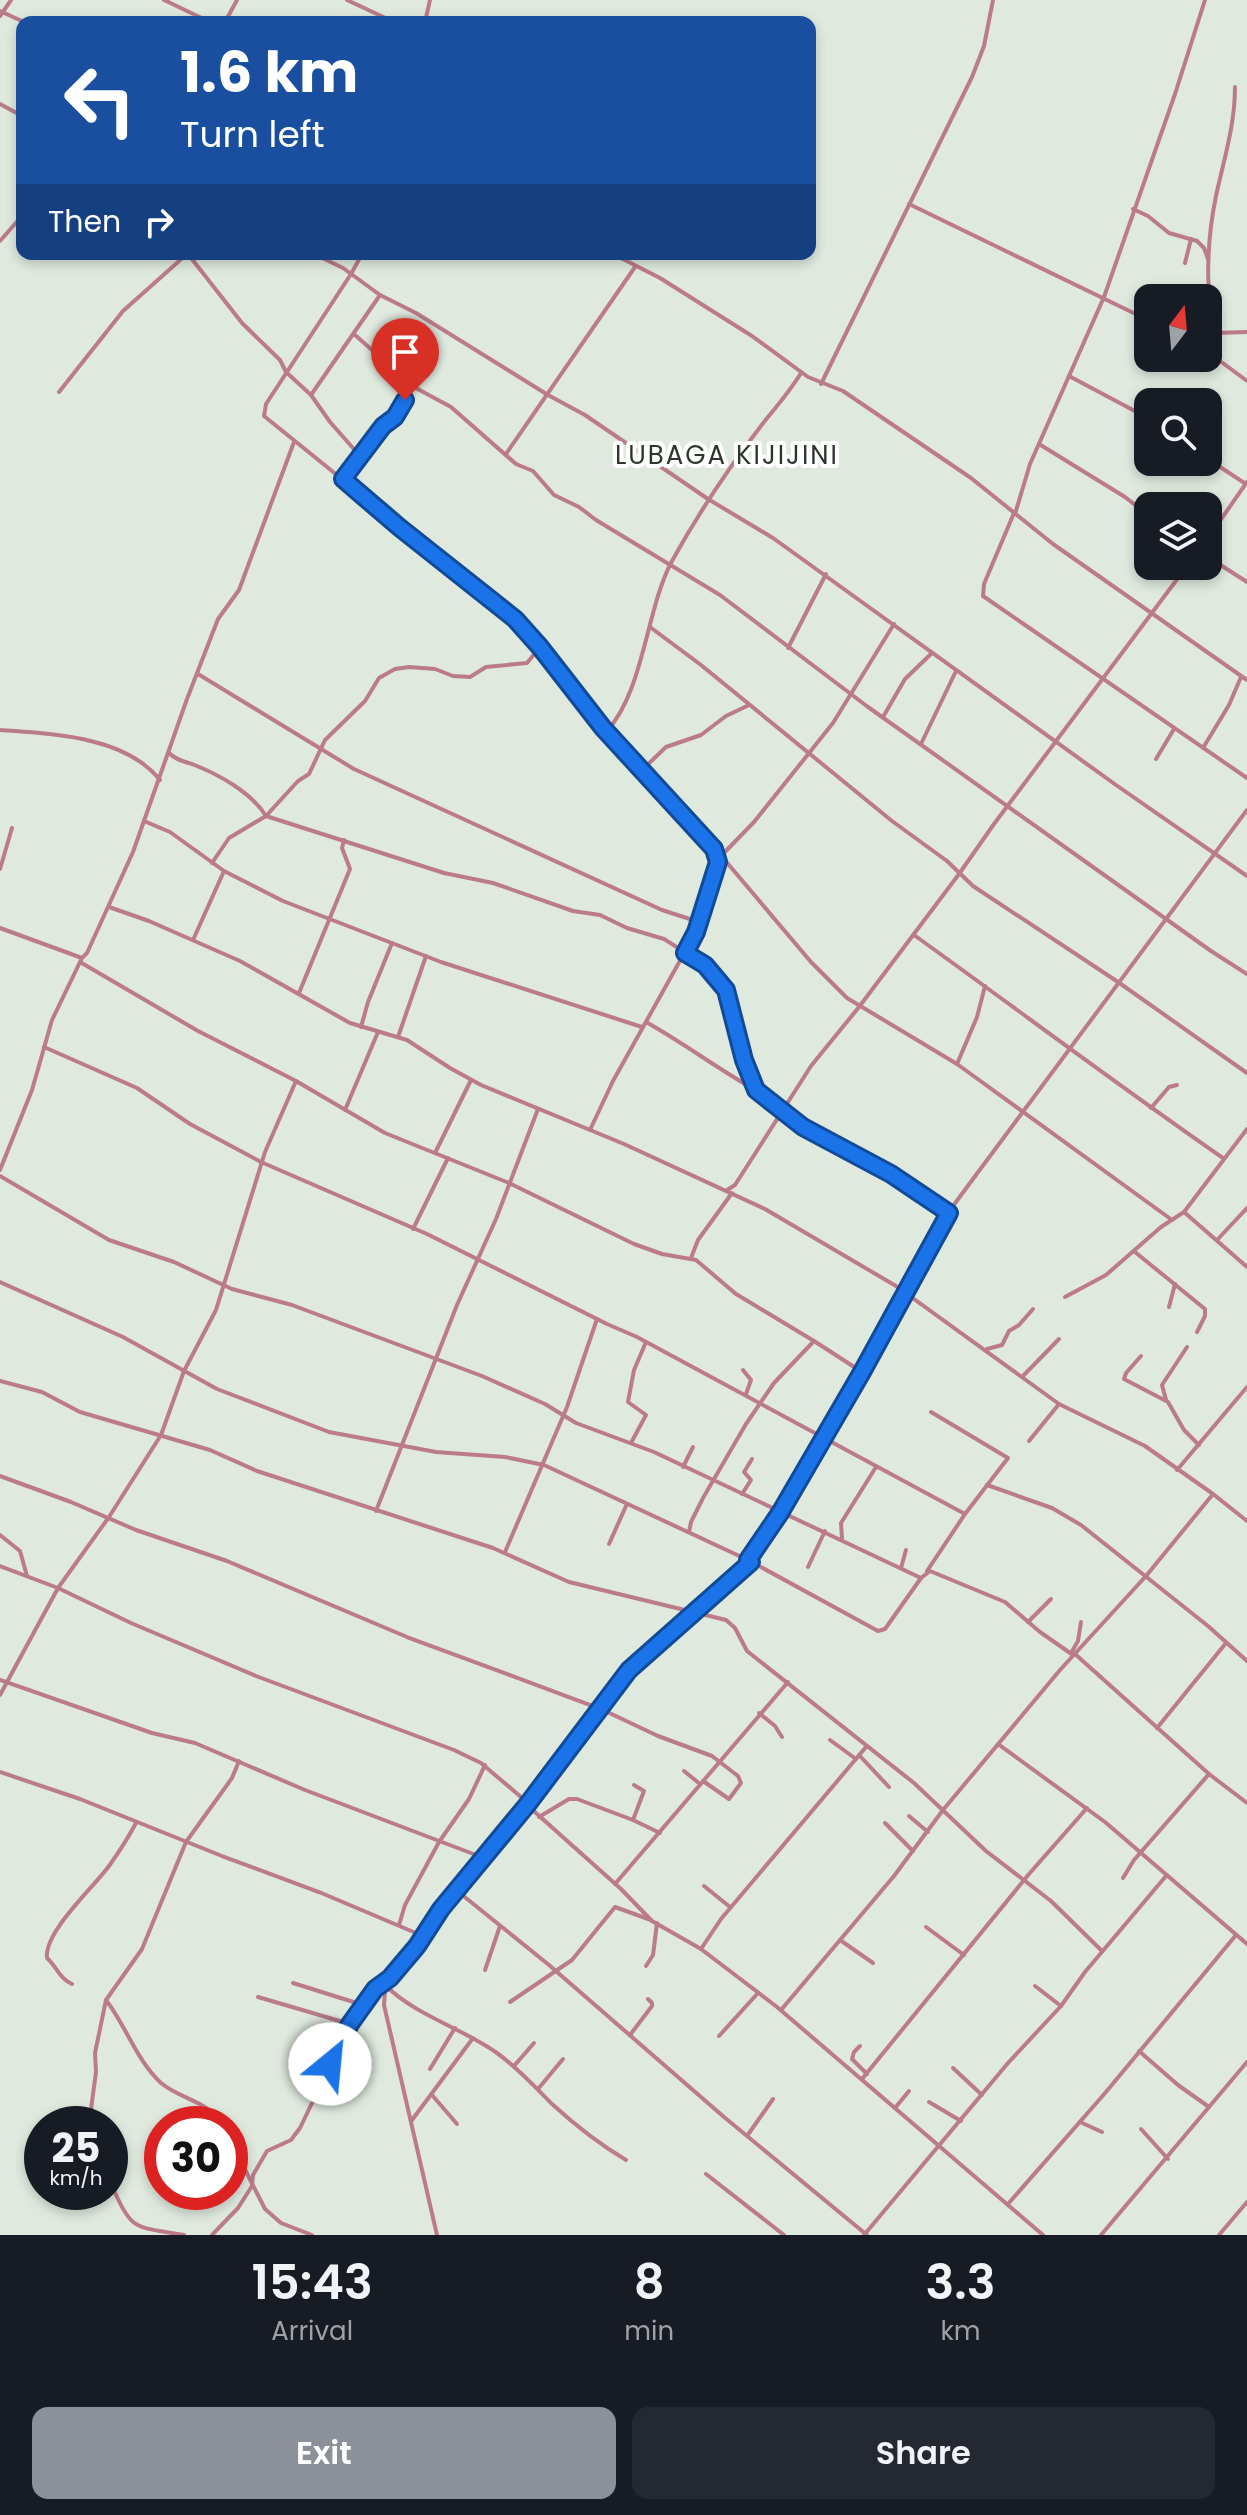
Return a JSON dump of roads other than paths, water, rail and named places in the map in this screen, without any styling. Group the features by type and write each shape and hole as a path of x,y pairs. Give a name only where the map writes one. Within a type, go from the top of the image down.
{"street":[{"path":"1,13 11,0"},
{"path":"164,0 197,16"},
{"path":"347,0 381,16"},
{"path":"821,384 972,77 984,46 993,0"},
{"path":"1205,0 1104,297 1023,483 1015,513 984,584 983,595 1247,778"},
{"path":"1210,284 1209,261 1217,194 1232,129 1235,87"},
{"path":"909,204 1134,313"},
{"path":"1133,209 1148,216 1169,233 1201,244 1209,261"},
{"path":"0,241 16,223"},
{"path":"1185,263 1191,239"},
{"path":"59,392 123,311 181,260"},
{"path":"193,260 242,323 280,360 286,372 311,395 360,456"},
{"path":"325,260 585,415 708,499 773,538 1247,876"},
{"path":"359,260 266,404 263,413 266,419 505,610 540,647 606,732 722,855 811,962 859,1007 957,1064 1172,1220"},
{"path":"623,260 660,278 752,336 801,373 843,391 971,478 1053,544 1244,678"},
{"path":"506,454 635,267"},
{"path":"311,395 380,295"},
{"path":"1222,333 1247,332"},
{"path":"355,335 414,387 451,407 516,464 533,471 554,495 579,507 720,595 851,694 1247,974"},
{"path":"1222,363 1247,381"},
{"path":"606,732 629,689 670,563 708,499 801,373"},
{"path":"1069,376 1134,411"},
{"path":"343,479 383,426 395,417 414,387"},
{"path":"294,442 243,579 234,598 218,619 160,780 109,907 52,1020 32,1090 0,1173 109,1240 174,1262 251,1296 292,1305 436,1358 842,1538 921,1578"},
{"path":"1039,444 1134,504"},
{"path":"1222,468 1246,484 1222,518"},
{"path":"1222,566 1247,582"},
{"path":"788,648 826,574"},
{"path":"691,1258 698,1240 732,1193 811,1066 859,1007 1177,580"},
{"path":"722,855 754,822 833,723 894,624"},
{"path":"650,627 986,895 1118,982 1247,1073"},
{"path":"212,863 229,838 266,816 298,781 309,774 319,749 335,727 365,701 374,682 395,669 409,667 470,677 486,667 527,663 540,647"},
{"path":"883,717 905,679 932,653"},
{"path":"921,744 957,670"},
{"path":"1203,748 1247,672"},
{"path":"198,674 354,769 662,910 699,922"},
{"path":"641,771 666,747 701,735 726,716 749,705"},
{"path":"1156,759 1174,729"},
{"path":"0,730 98,742 148,769 160,780"},
{"path":"169,753 229,784 254,802 266,816 444,873 493,883 534,899 600,915 627,928 664,939 705,965 726,990 744,1060 756,1090"},
{"path":"437,2235 384,2005 390,1978 629,1670 750,1561 862,1372 949,1213 1247,810"},
{"path":"144,821 165,829 224,871 272,896 426,956 644,1025 682,1041 691,1050 756,1090 803,1127 891,1174 949,1213"},
{"path":"0,869 12,828"},
{"path":"299,993 350,869 342,848 344,840"},
{"path":"590,1130 699,922 718,862 714,849"},
{"path":"193,940 224,871"},
{"path":"109,907 193,940 299,993 329,1012 361,1027 414,1044 471,1080 732,1193 813,1236 905,1293 1059,1404 1145,1446 1247,1521"},
{"path":"0,928 81,960 198,1031 296,1081 385,1133 509,1183 634,1244 662,1254 691,1258 736,1294 862,1372"},
{"path":"913,935 1223,1158"},
{"path":"361,1027 392,943"},
{"path":"398,1037 426,956"},
{"path":"957,1064 977,1017 985,986"},
{"path":"345,1110 378,1032"},
{"path":"44,1047 137,1088 190,1124 261,1162 413,1229 646,1341 965,1514"},
{"path":"435,1153 471,1080"},
{"path":"0,1695 58,1588 109,1517 161,1435 184,1371 203,1339 225,1286 261,1162 296,1081"},
{"path":"1151,1108 1169,1087 1177,1085"},
{"path":"376,1511 538,1109"},
{"path":"1065,1297 1106,1275 1184,1212 1247,1129"},
{"path":"413,1229 448,1158"},
{"path":"732,1193 735,1185"},
{"path":"1217,1240 1247,1208"},
{"path":"1184,1212 1247,1267"},
{"path":"1135,1252 1206,1311 1197,1332"},
{"path":"0,1282 123,1337 217,1389 329,1432 455,1454 505,1457 544,1465 750,1561 878,1631 884,1631 894,1619 965,1514 1003,1466 1007,1456 931,1412"},
{"path":"1169,1307 1175,1284"},
{"path":"984,1349 1002,1345 1009,1331 1033,1309"},
{"path":"505,1552 564,1417 597,1319"},
{"path":"1023,1376 1059,1339"},
{"path":"631,1443 646,1415 628,1402 634,1370 646,1341"},
{"path":"689,1532 691,1522 740,1433 783,1373 814,1341"},
{"path":"1166,1401 1162,1385 1187,1347"},
{"path":"1141,1356 1124,1379 1166,1401 1174,1409 1184,1430 1199,1445"},
{"path":"743,1370 751,1380 746,1394"},
{"path":"0,1381 42,1392 80,1412 210,1450 257,1471 505,1552 569,1582 697,1611 731,1623 747,1651 943,1810 986,1851 1051,1901 1102,1951"},
{"path":"1177,1470 1247,1387"},
{"path":"1029,1441 1059,1404"},
{"path":"683,1467 693,1447"},
{"path":"742,1494 751,1480 744,1471 752,1459"},
{"path":"842,1538 841,1523 876,1467"},
{"path":"0,1476 301,1591 407,1637 601,1709 719,1761 741,1780 740,1786 728,1798 684,1771"},
{"path":"987,1485 1052,1508 1074,1520 1247,1661"},
{"path":"781,2010 796,1996 943,1810 1073,1654 1146,1576 1213,1494"},
{"path":"609,1544 626,1504"},
{"path":"808,1567 825,1531"},
{"path":"0,1535 20,1551 27,1576"},
{"path":"901,1568 906,1550"},
{"path":"0,1566 58,1588 256,1676 454,1750 485,1765 654,1922 653,1957 646,1966"},
{"path":"926,1571 999,1599 1073,1654 1209,1774 1247,1803"},
{"path":"1028,1622 1051,1599"},
{"path":"1073,1654 1081,1622"},
{"path":"1157,1728 1226,1643"},
{"path":"0,1680 152,1733 195,1743 305,1790 484,1858"},
{"path":"615,1884 788,1682"},
{"path":"759,1713 775,1726 782,1737"},
{"path":"830,1740 858,1757 889,1787"},
{"path":"998,1744 1087,1808 1247,1944"},
{"path":"701,1949 730,1907 866,1747"},
{"path":"91,2106 95,2053 106,2000 142,1949 186,1842 232,1778 239,1761"},
{"path":"399,1925 405,1905 439,1842 469,1799 485,1765"},
{"path":"0,1772 80,1799 423,1936"},
{"path":"1123,1878 1209,1774"},
{"path":"633,1820 644,1791 634,1785"},
{"path":"539,1817 559,1808 569,1799 577,1799 660,1833"},
{"path":"862,2079 1024,1880 1087,1808"},
{"path":"909,1816 928,1832"},
{"path":"72,1984 62,1979 47,1958 47,1947 108,1868 136,1823"},
{"path":"885,1823 913,1851"},
{"path":"456,1890 555,1970 865,2234 1041,2024 1061,2006 1102,1951 1166,1876"},
{"path":"704,1886 730,1907"},
{"path":"510,2002 572,1960 615,1907 654,1922 701,1949 781,2010 1043,2235"},
{"path":"485,1970 500,1926"},
{"path":"926,1927 964,1955"},
{"path":"1008,2204 1236,1935"},
{"path":"840,1940 873,1963"},
{"path":"212,2235 238,2208 252,2186 253,2175 267,2151 291,2140 300,2128 350,2024 375,1989 390,1978"},
{"path":"293,1983 363,2005"},
{"path":"386,1986 410,2006 473,2038 514,2066 580,2128 626,2160"},
{"path":"1035,1986 1061,2006"},
{"path":"719,2036 758,1993"},
{"path":"258,1997 350,2024"},
{"path":"630,2035 652,2006 648,1999"},
{"path":"106,2000 159,2081 203,2106"},
{"path":"430,2069 455,2028"},
{"path":"412,2120 473,2038"},
{"path":"514,2066 534,2043"},
{"path":"860,2046 851,2058 867,2074"},
{"path":"1139,2051 1209,2107"},
{"path":"538,2089 563,2059"},
{"path":"1101,2235 1247,2062"},
{"path":"953,2068 982,2095"},
{"path":"895,2108 909,2091"},
{"path":"432,2095 457,2124"},
{"path":"747,2136 773,2099"},
{"path":"929,2102 961,2121"},
{"path":"1080,2122 1102,2132"},
{"path":"1141,2129 1168,2159"},
{"path":"706,2174 784,2235"},
{"path":"248,2178 262,2198 265,2209 277,2220 312,2235"},
{"path":"1219,2235 1247,2202"},
{"path":"123,2210 135,2225 184,2235"}],"district":[{"name":"LUBAGA KIJIJINI","path":"727,455"}]}
